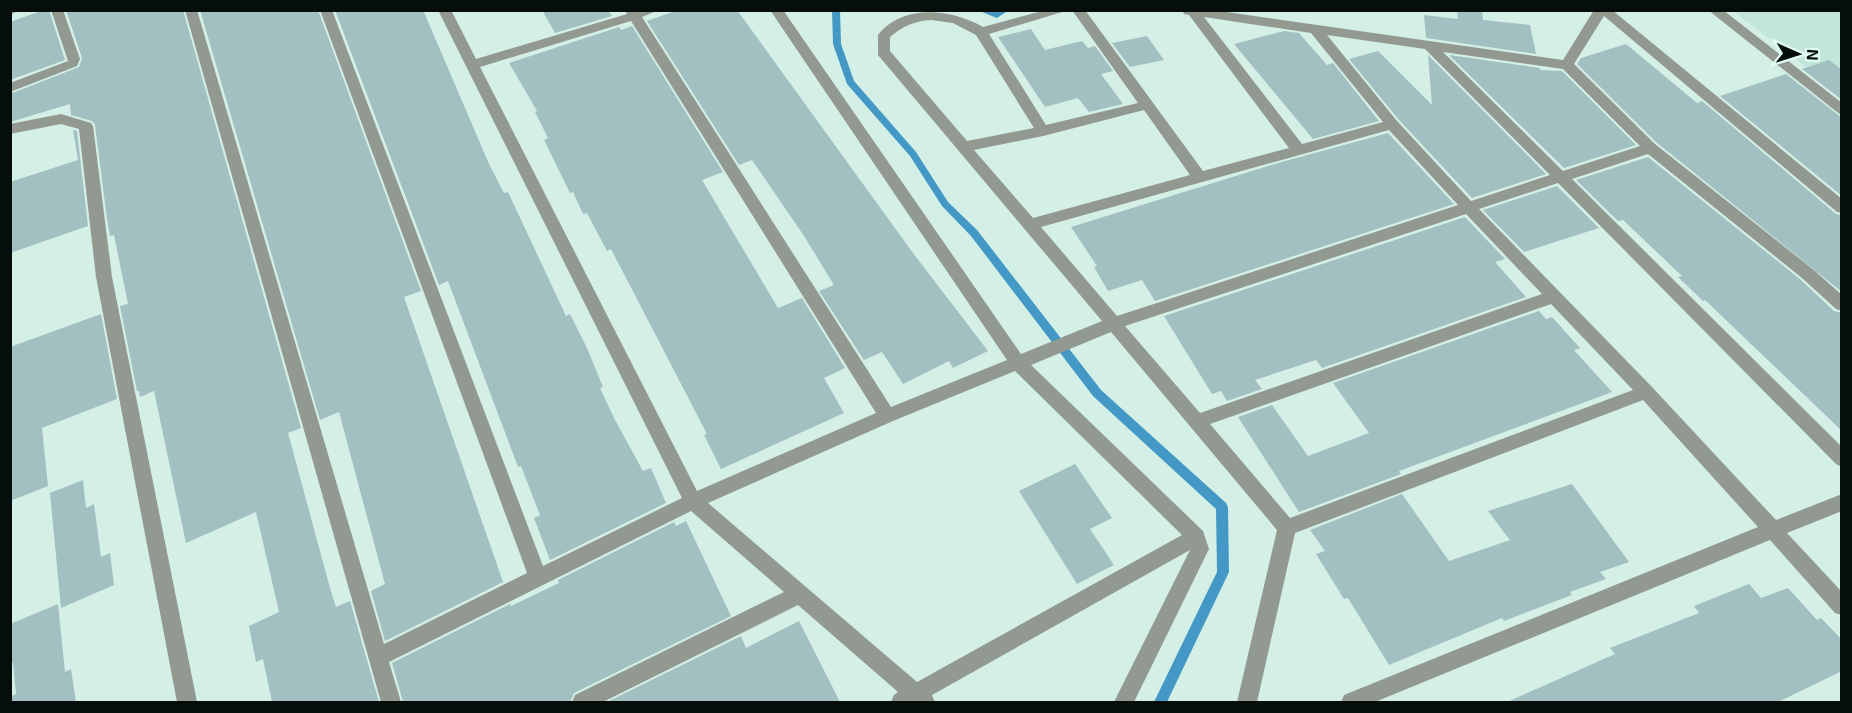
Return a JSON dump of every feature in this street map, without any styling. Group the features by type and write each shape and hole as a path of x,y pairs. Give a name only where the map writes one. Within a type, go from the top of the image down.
{"street":[{"path":"191,10 391,702"},
{"path":"326,10 538,577"},
{"path":"444,10 693,501 800,594 914,700 1196,537"},
{"path":"472,65 633,13 653,10"},
{"path":"776,10 1018,363 1196,537 1200,549 1124,702"},
{"path":"981,32 1063,10"},
{"path":"1078,10 1200,177"},
{"path":"1567,65 1603,10 1842,208"},
{"path":"1714,10 1842,111"},
{"path":"1187,11 1567,65 1650,148 1808,274 1842,305"},
{"path":"1187,11 1299,150"},
{"path":"633,13 887,416"},
{"path":"1043,131 981,32 966,22 939,15 914,17 895,25 884,35 883,52 1287,528"},
{"path":"1314,29 1392,124 1468,207 1646,392 1842,606"},
{"path":"1429,45 1842,459"},
{"path":"963,147 1043,131 1147,105"},
{"path":"10,129 61,119 86,126 104,277 187,702"},
{"path":"1029,225 1392,124"},
{"path":"378,657 693,501 887,416 1115,323 1650,148"},
{"path":"1198,421 1555,296"},
{"path":"1287,528 1646,392"},
{"path":"1351,702 1842,502"},
{"path":"1247,702 1287,528"},
{"path":"582,702 800,594"}],"lane":[{"path":"10,88 73,63 74,59 57,10"}],"shaded area":[{"path":"1733,11 1841,11 1841,94"}],"building":[{"path":"49,10 65,60 10,80 10,22"},
{"path":"66,10 183,10 301,428 288,433 330,588 336,607 350,601 379,702 272,702 263,659 256,662 249,626 279,612 256,512 186,543 154,391 140,397 137,391 120,306 128,304 114,235 110,236 95,125 92,121 71,115 70,104 10,122 10,94 79,67 82,58"},
{"path":"200,10 318,10 421,291 404,297 503,582 385,641 371,591 385,584 339,412 320,420"},
{"path":"335,10 423,10 489,164 504,193 508,192 566,316 570,314 587,348 603,387 600,388 614,418 643,471 651,468 666,503 550,560 534,518 540,515 521,466 518,467 448,281 439,285"},
{"path":"542,10 608,10 612,16 555,33"},
{"path":"678,10 737,10 913,253 988,351 953,368 949,361 903,384 882,352 864,360 819,291 834,285 804,236 752,160 739,165 647,21"},
{"path":"1457,10 1482,10 1483,20 1530,25 1536,54 1426,38 1424,15 1458,19"},
{"path":"632,26 723,172 702,180 778,308 802,298 845,368 824,378 844,413 721,469 704,435 707,434 611,249 607,251 587,213 583,214 573,192 570,193 544,140 548,138 535,112 537,111 509,63 619,27 621,30"},
{"path":"1031,29 1045,50 1082,41 1088,48 1095,46 1113,71 1101,74 1123,104 1089,112 1078,98 1045,107 998,37"},
{"path":"1284,31 1299,33 1327,65 1333,63 1379,121 1313,139 1234,44"},
{"path":"1147,36 1164,60 1130,67 1112,43"},
{"path":"1626,44 1697,103 1702,101 1836,214 1842,215 1842,292 1656,142 1577,64 1581,58"},
{"path":"1378,51 1432,105 1428,55 1546,174 1472,198 1399,120 1349,59"},
{"path":"1449,55 1540,68 1540,70 1562,71 1636,145 1564,168"},
{"path":"1829,60 1842,70 1842,100 1802,69"},
{"path":"1786,74 1842,118 1842,196 1720,96"},
{"path":"73,130 77,131 88,226 10,253 10,182 78,160"},
{"path":"1388,133 1454,204 1155,301 1142,280 1108,291 1094,267 1097,266 1071,227 1278,163"},
{"path":"1648,157 1801,280 1834,311 1842,313 1842,431 1678,277 1682,276 1623,220 1618,221 1576,180"},
{"path":"1557,186 1599,228 1524,252 1483,210"},
{"path":"1465,217 1505,259 1495,262 1526,297 1322,368 1316,360 1255,380 1262,389 1227,401 1221,391 1212,394 1164,316"},
{"path":"1539,311 1546,319 1552,317 1580,348 1574,350 1612,392 1399,471 1401,474 1299,512 1238,417 1272,405 1308,456 1369,433 1333,383"},
{"path":"101,314 117,399 42,428 48,486 10,501 10,347"},
{"path":"1075,464 1112,518 1090,529 1114,565 1077,584 1019,491"},
{"path":"83,480 86,508 94,504 101,557 110,553 114,585 61,608 50,493"},
{"path":"1572,484 1629,562 1600,572 1606,579 1570,592 1572,595 1504,621 1502,618 1389,665 1348,598 1344,599 1316,554 1325,551 1310,530 1402,494 1449,561 1510,540 1488,511"},
{"path":"686,521 731,616 574,693 570,702 403,702 392,663 510,604 511,606 559,583 558,580 674,522 676,526"},
{"path":"1749,584 1761,598 1788,588 1817,620 1821,618 1842,640 1842,671 1778,702 1507,702 1615,654 1610,648 1699,613 1694,606"},
{"path":"58,604 65,672 71,669 76,702 10,702 10,697 16,694 13,662 10,664 10,624"},
{"path":"799,621 840,702 607,702 741,636 746,648"}],"waterway":[{"path":"836,10 837,44 850,82 913,154 945,204 974,233 1097,393 1222,507 1223,572 1160,702"},
{"path":"981,10 997,15 1005,10"}]}
